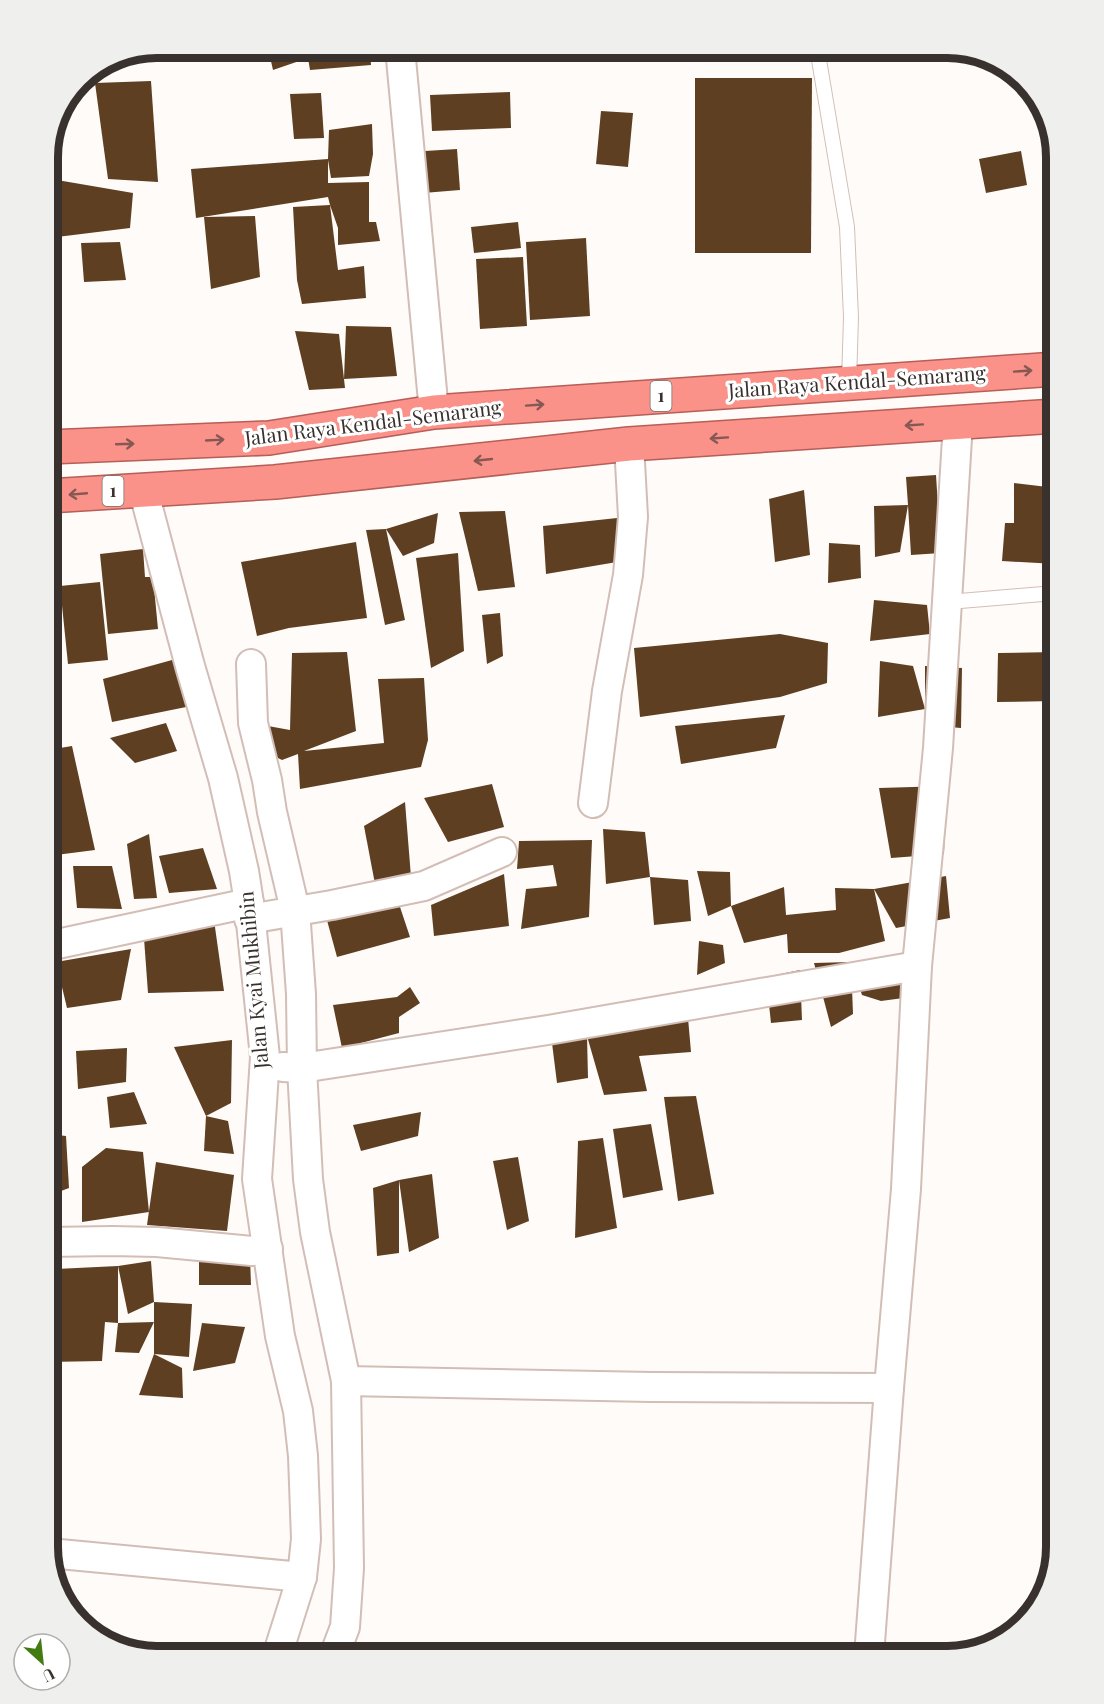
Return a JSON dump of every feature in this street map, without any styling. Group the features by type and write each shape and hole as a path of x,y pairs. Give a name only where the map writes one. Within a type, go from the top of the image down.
{"highway":[{"name":"Jalan Raya Kendal-Semarang","path":"59,447 269,438 434,412 1046,370"},
{"name":"1","path":"59,495 275,482 629,444 1046,417"}],"street":[{"path":"401,58 434,412"},
{"path":"870,1646 906,1188 917,966 938,748 958,422"},
{"path":"593,803 607,691 628,575 633,517 629,444"},
{"name":"Jalan Kyai Mukhibin","path":"143,489 190,666 249,870 249,911 265,1057 257,1179 280,1336 298,1411 303,1456 306,1539 302,1577 280,1645"},
{"path":"251,664 253,723 296,910 308,1179 325,1289 346,1381 349,1569 345,1627 338,1645"},
{"path":"58,944 249,911 296,910 332,905 424,886 502,852"},
{"path":"249,870 286,866"},
{"path":"263,1065 302,1068 548,1030 917,966"},
{"path":"58,1242 112,1240 252,1251 268,1250"},
{"path":"346,1381 651,1388 889,1388"},
{"path":"59,1554 302,1577"}],"lane":[{"path":"819,59 847,227 851,317 849,382"},
{"path":"948,602 1046,593"}],"building":[{"path":"270,58 307,58 273,70"},
{"path":"308,58 371,58 371,65 310,70"},
{"path":"695,78 812,78 811,253 695,253"},
{"path":"151,81 158,182 108,179 95,83"},
{"path":"510,92 511,128 432,131 430,95"},
{"path":"321,93 324,138 294,139 290,94"},
{"path":"601,111 633,113 628,167 596,164"},
{"path":"372,124 373,154 369,176 331,178 328,160 328,183 369,182 369,222 376,222 380,241 338,245 338,228 328,197 196,218 191,169 328,159 329,130"},
{"path":"457,149 460,190 411,194 409,152"},
{"path":"1021,151 1027,185 986,193 979,159"},
{"path":"59,180 133,193 130,228 59,237"},
{"path":"330,205 338,270 364,266 366,298 302,304 297,280 293,207"},
{"path":"255,216 260,277 211,289 204,217"},
{"path":"518,222 521,248 474,253 471,227"},
{"path":"586,238 590,316 530,320 526,242"},
{"path":"120,242 126,280 84,282 81,243"},
{"path":"523,257 527,326 480,329 476,259"},
{"path":"346,326 391,327 397,376 344,379"},
{"path":"295,331 339,334 345,388 309,390"},
{"path":"936,475 941,553 911,555 906,477"},
{"path":"1014,483 1046,487 1046,563 1002,561 1005,523 1014,523"},
{"path":"804,490 810,555 775,562 769,499"},
{"path":"908,505 900,552 875,557 874,506"},
{"path":"505,511 515,587 478,591 459,512"},
{"path":"438,513 434,543 403,556 386,529"},
{"path":"617,518 617,562 546,574 543,526"},
{"path":"386,529 405,620 385,625 366,530"},
{"path":"356,542 367,618 289,628 257,636 241,562"},
{"path":"829,543 860,545 861,578 828,583"},
{"path":"143,549 145,577 153,577 158,629 108,634 100,554"},
{"path":"458,553 464,651 431,668 416,558"},
{"path":"100,582 108,660 68,664 60,586"},
{"path":"874,600 927,605 930,634 870,641"},
{"path":"500,613 503,656 487,664 482,615"},
{"path":"59,622 62,660 59,660"},
{"path":"780,634 828,643 827,683 780,697 640,717 634,648"},
{"path":"347,652 356,731 304,751 384,743 378,679 424,678 428,740 421,767 300,789 298,754 282,760 264,751 268,726 290,730 292,653"},
{"path":"1046,652 1046,701 997,702 998,653"},
{"path":"183,657 196,705 112,722 103,679"},
{"path":"880,661 913,666 925,709 878,717"},
{"path":"925,666 962,668 961,728 925,725"},
{"path":"59,708 62,730 59,731"},
{"path":"785,715 776,748 681,764 675,726"},
{"path":"166,723 177,751 135,763 110,738"},
{"path":"72,746 95,850 58,855 59,748"},
{"path":"492,784 504,827 448,842 424,798"},
{"path":"946,786 944,854 891,858 879,788"},
{"path":"405,802 411,877 375,884 364,826"},
{"path":"603,829 645,832 650,877 606,884"},
{"path":"149,834 157,898 134,899 127,844"},
{"path":"592,840 589,917 521,929 526,889 557,886 553,865 517,869 519,841"},
{"path":"203,848 217,889 169,893 159,856"},
{"path":"73,866 112,866 122,909 77,908"},
{"path":"697,871 730,872 731,906 708,916"},
{"path":"504,874 509,926 434,936 431,905"},
{"path":"946,876 950,918 896,928 874,889"},
{"path":"650,877 688,880 691,921 654,925"},
{"path":"784,887 786,915 836,910 835,888 874,889 885,941 839,953 788,953 787,934 744,943 731,906"},
{"path":"397,898 410,937 337,957 325,913"},
{"path":"211,899 224,991 148,993 142,911"},
{"path":"699,941 723,945 725,963 697,975"},
{"path":"131,949 121,1000 67,1008 58,972 58,962"},
{"path":"903,953 911,997 881,1001 862,995 851,962"},
{"path":"851,962 853,1014 831,1027 814,963"},
{"path":"800,970 802,1020 771,1023 766,977"},
{"path":"410,987 420,1003 399,1017 399,1033 342,1048 333,1005 397,997"},
{"path":"688,1018 691,1052 639,1056 647,1091 604,1095 587,1036"},
{"path":"551,1035 587,1036 588,1078 557,1083"},
{"path":"232,1040 231,1103 206,1116 174,1047"},
{"path":"127,1048 126,1082 78,1089 76,1051"},
{"path":"134,1092 147,1124 110,1128 107,1097"},
{"path":"696,1096 714,1194 678,1201 664,1097"},
{"path":"421,1112 418,1136 361,1151 353,1125"},
{"path":"206,1116 228,1121 234,1154 204,1151"},
{"path":"651,1124 663,1190 623,1198 613,1129"},
{"path":"58,1135 66,1136 69,1188 58,1192"},
{"path":"603,1138 617,1228 575,1238 578,1141"},
{"path":"106,1148 143,1152 149,1212 82,1222 82,1167"},
{"path":"518,1157 529,1221 507,1230 493,1161"},
{"path":"156,1162 234,1175 227,1231 147,1225"},
{"path":"432,1174 439,1238 409,1252 399,1180"},
{"path":"399,1180 399,1253 377,1256 373,1188"},
{"path":"250,1256 251,1285 199,1285 199,1260"},
{"path":"151,1261 154,1302 128,1314 118,1266"},
{"path":"118,1266 118,1323 105,1322 102,1361 58,1362 58,1269"},
{"path":"154,1302 192,1304 189,1357 154,1354"},
{"path":"154,1322 139,1353 115,1352 118,1323"},
{"path":"202,1323 245,1327 235,1363 193,1371"},
{"path":"154,1354 182,1368 183,1398 139,1395"}]}
